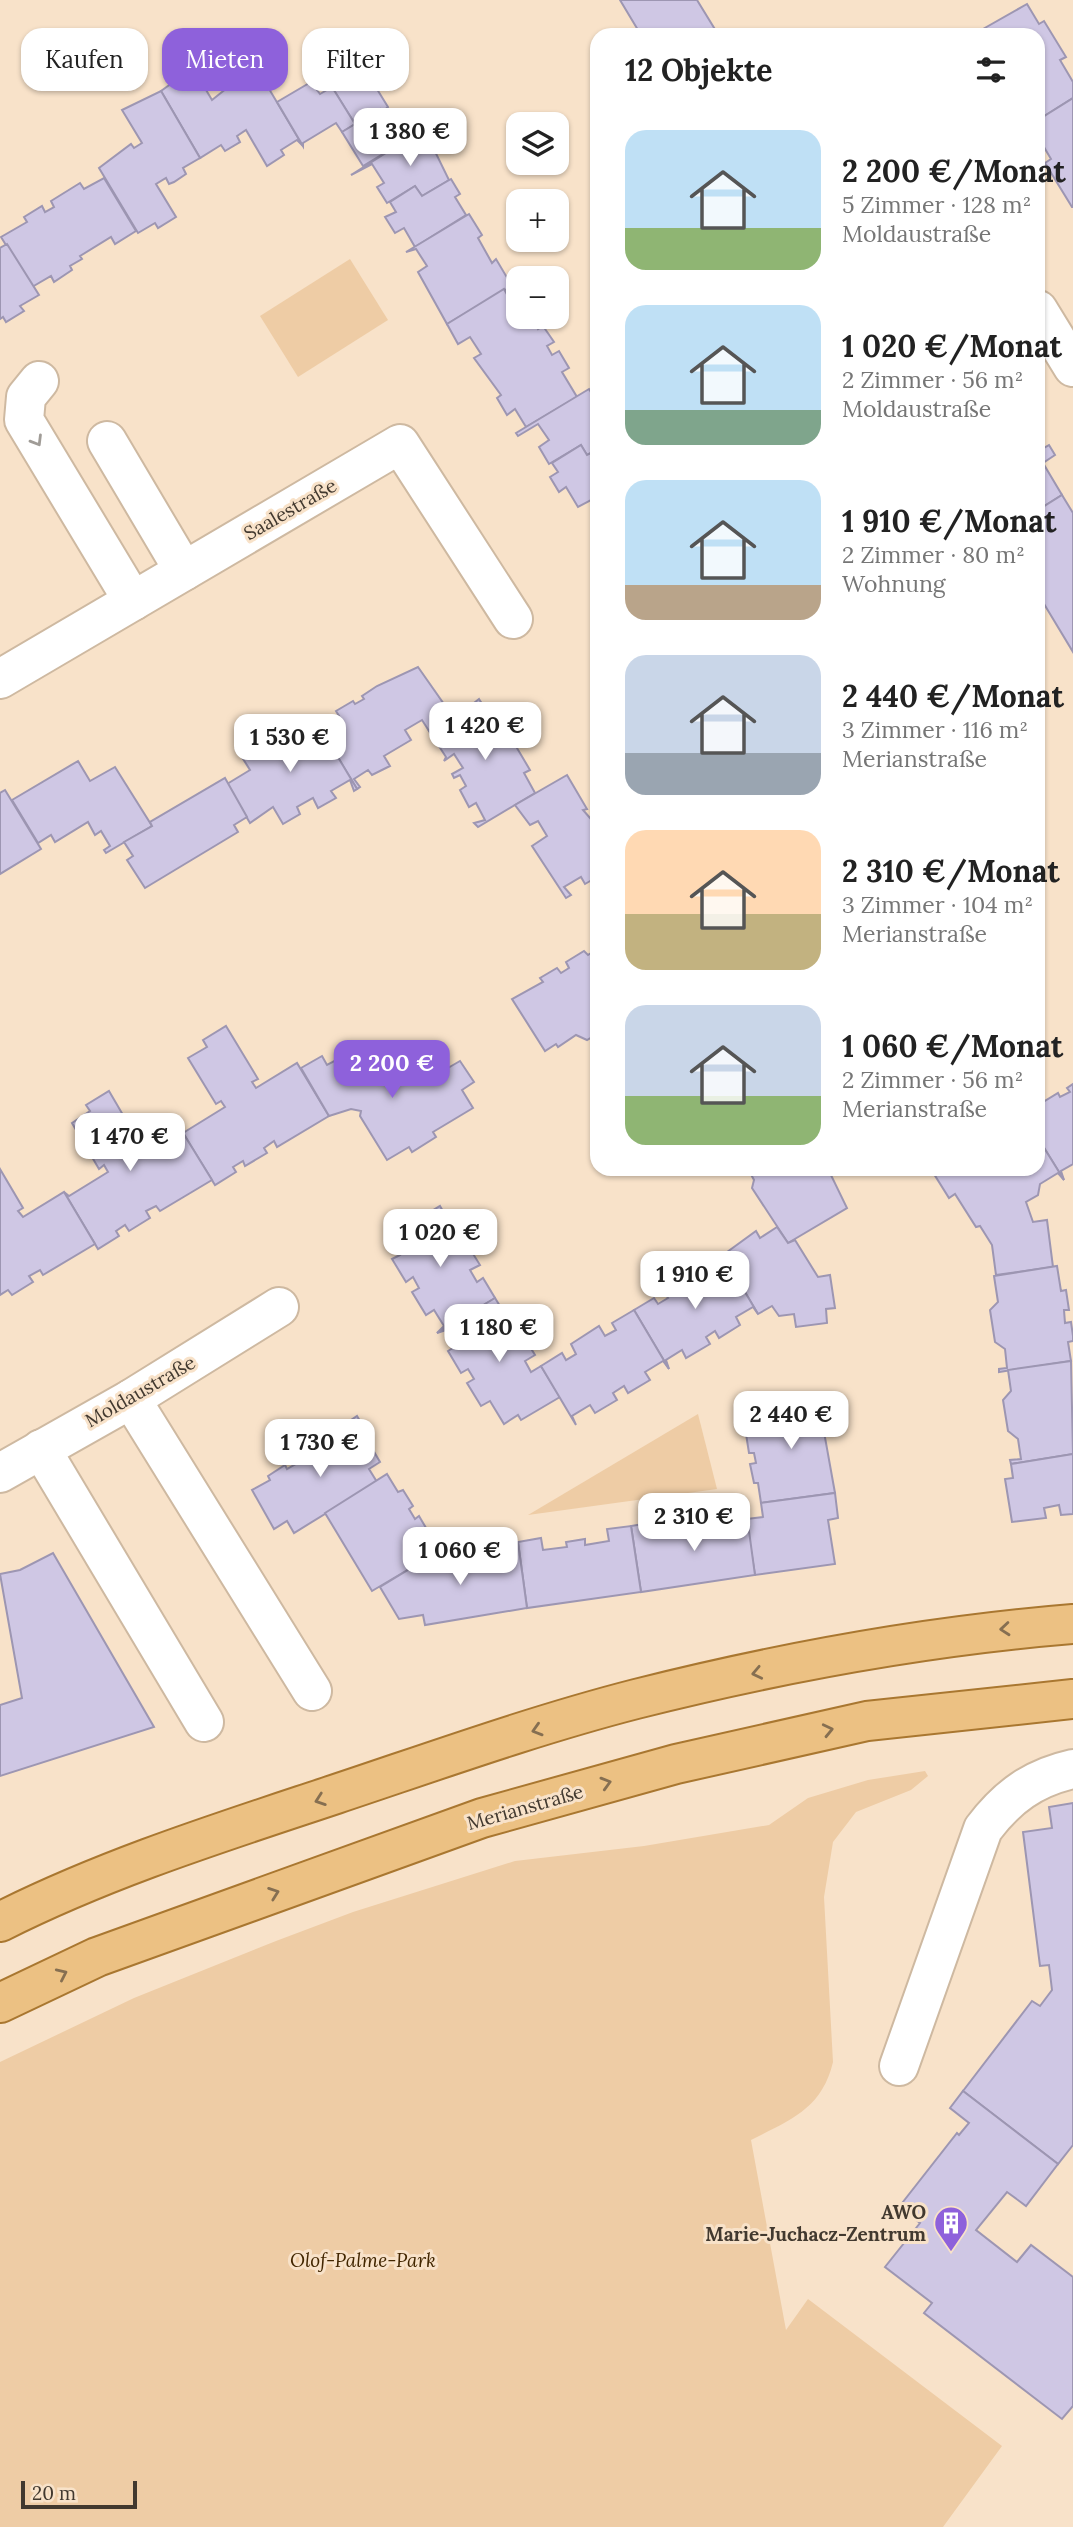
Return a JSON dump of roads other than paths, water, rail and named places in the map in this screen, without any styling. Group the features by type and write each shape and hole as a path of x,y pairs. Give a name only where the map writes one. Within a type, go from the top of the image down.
{"main road":[{"path":"0,1922 68,1888 256,1821 635,1699 837,1655 994,1630 1073,1624"},
{"name":"Merianstraße","path":"0,2003 97,1957 508,1811 676,1764 867,1721 1073,1699"}],"street":[{"path":"1054,319 1073,367"},
{"path":"39,381 26,397 24,420 140,596"},
{"name":"Saalestraße","path":"0,679 400,444 513,619"},
{"path":"140,596 78,484 78,472 96,453 184,571"},
{"name":"Moldaustraße","path":"0,1473 131,1399 279,1307"},
{"path":"131,1399 312,1691"},
{"path":"41,1449 204,1722"},
{"path":"899,2066 983,1829 1007,1800 1027,1785 1052,1773 1073,1769"}],"place":[{"name":"AWO Marie-Juchacz-Zentrum","path":"951,2253"}],"park label":[{"name":"Olof-Palme-Park","path":"363,2260"}]}
